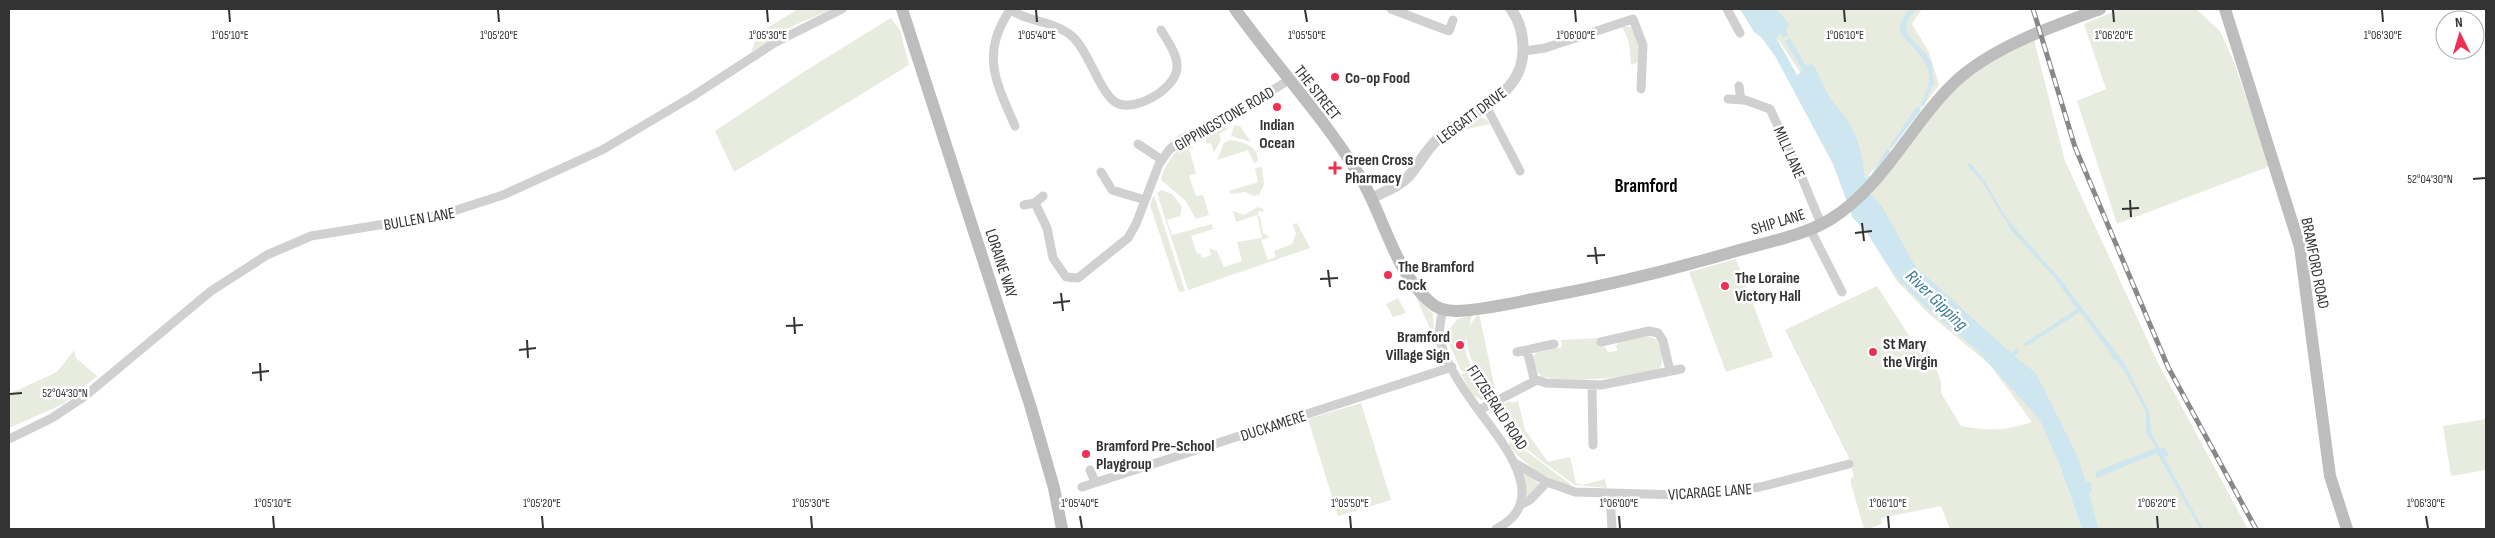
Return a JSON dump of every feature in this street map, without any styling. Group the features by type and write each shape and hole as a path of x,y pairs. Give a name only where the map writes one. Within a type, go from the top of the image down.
{"main road":[{"name":"LORAINE WAY","path":"902,9 1032,408 1054,488 1062,529"},
{"name":"THE STREET","path":"1235,9 1351,163 1372,198"},
{"name":"SHIP LANE","path":"1443,309 1477,309 1632,280 1815,227 1846,208 1875,182 1908,138 1955,82 1982,62 2052,27 2100,9"},
{"name":"BRAMFORD ROAD","path":"2225,9 2300,247 2330,476 2347,529"},
{"path":"1372,198 1394,248 1409,276 1428,301 1443,309"}],"street":[{"name":"BULLEN LANE","path":"9,439 52,418 85,396 211,292 273,252 310,236 441,215 503,195 602,150 693,96 774,43 842,9"},
{"path":"1015,126 996,80 993,63 996,34 1009,9 1056,26 1072,37 1081,47 1110,98 1122,105 1138,103 1163,90 1175,78 1178,68 1176,57 1161,30"},
{"path":"1392,9 1448,31 1453,20"},
{"name":"LEGGATT DRIVE","path":"1372,198 1402,182 1437,140 1486,106 1511,85 1522,61 1524,51 1521,30 1511,9"},
{"path":"1629,9 1643,45 1641,89"},
{"path":"1727,9 1740,33"},
{"path":"1524,51 1545,48 1633,19"},
{"name":"GIPPINGSTONE ROAD","path":"1035,202 1047,228 1056,263 1066,277 1072,279 1084,274 1128,238 1162,160 1169,150 1184,138 1234,114 1289,80"},
{"path":"1739,86 1741,100"},
{"name":"MILL LANE","path":"1728,100 1741,100 1770,109 1800,173 1815,227 1842,292"},
{"path":"1486,106 1520,171"},
{"name":"GIPPINGSTONE ROAD","path":"1138,144 1162,160"},
{"path":"1101,172 1112,190 1145,200"},
{"path":"1024,205 1035,202 1043,196"},
{"name":"FITZGERALD ROAD","path":"1443,309 1440,337 1452,367 1515,463 1521,486 1520,505"},
{"path":"1602,342 1649,331 1658,332 1664,341 1670,371"},
{"path":"1517,352 1554,344"},
{"path":"1527,350 1535,381"},
{"name":"DUCKAMERE","path":"1082,486 1452,367"},
{"path":"1479,410 1535,381 1592,385 1624,382 1681,369"},
{"path":"1592,385 1593,445"},
{"name":"VICARAGE LANE","path":"1515,463 1547,482 1575,492 1610,493 1718,493 1782,482 1849,464"},
{"path":"1090,470 1094,482"},
{"path":"1496,529 1512,518 1520,505 1530,500 1547,482"},
{"path":"1610,493 1612,529"}],"shaded area":[{"path":"798,9 832,9 793,26 751,52 759,33"},
{"path":"1762,9 1922,9 1912,24 1929,52 1939,85 1891,149 1866,178 1833,121 1765,20"},
{"path":"2120,9 2196,9 2220,31 2233,60 2270,166 2117,224 2077,101 2106,89 2084,24"},
{"path":"891,18 900,30 909,65 734,172 715,131 805,71"},
{"path":"1622,26 1631,27 1639,40 1639,62 1631,65 1629,42"},
{"path":"2033,36 2065,161 2158,363 2248,529 2090,529 2055,453 2082,529 1950,529 1941,506 1881,518 1882,524 1873,527 1873,529 1864,529 1851,484 1851,478 1854,477 1849,458 1785,330 1877,286 1917,348 1918,343 1925,342 1941,381 1941,393 1961,426 1997,429 2032,422 1990,365 1928,313 1896,280 1856,208 1964,77"},
{"path":"1479,117 1486,119 1490,124 1459,131 1459,129"},
{"path":"1234,125 1240,126 1251,142 1231,136"},
{"path":"1223,127 1229,128 1219,134 1221,140 1214,152 1211,143 1206,144 1206,135"},
{"path":"1203,136 1204,140 1192,144 1193,148 1189,149 1196,173 1189,176 1196,196 1203,195 1209,215 1196,219 1185,200 1161,180 1166,166 1176,152 1189,142"},
{"path":"1230,140 1245,143 1253,148 1258,161 1254,163 1248,150 1217,160 1224,143"},
{"path":"1262,167 1264,184 1259,195 1253,196 1245,192 1231,194 1229,191 1258,182 1255,168"},
{"path":"1161,190 1172,194 1182,207 1180,216 1167,220 1172,235 1212,224 1213,229 1191,236 1197,254 1200,253 1202,258 1211,255 1209,248 1217,251 1224,267 1242,261 1237,242 1262,238 1257,215 1236,222 1233,211 1244,215 1258,207 1263,209 1264,212 1259,211 1258,216 1260,217 1263,233 1270,237 1261,240 1268,260 1276,257 1274,251 1292,244 1296,234 1293,224 1297,223 1310,248 1188,290 1157,193"},
{"path":"1154,195 1185,291 1179,292 1150,205"},
{"path":"1736,259 1773,357 1726,372 1689,272"},
{"path":"1415,295 1433,314 1434,332 1432,333"},
{"path":"1398,298 1406,313 1393,317 1386,304"},
{"path":"1479,314 1496,393 1493,395 1475,366 1467,345 1467,334 1471,324"},
{"path":"1472,315 1465,344 1466,355 1473,369 1462,372 1449,344 1448,331 1458,319"},
{"path":"1647,336 1656,340 1662,349 1663,359 1659,369 1615,377 1573,380 1542,377 1536,370 1533,356 1536,353 1562,347 1561,340 1598,338 1600,346 1605,347 1608,352 1617,351 1616,346 1620,341"},
{"path":"74,350 76,358 97,376 63,404 9,428 9,394 57,372"},
{"path":"1477,373 1492,398 1481,400 1472,394 1461,374"},
{"path":"1510,401 1513,403 1518,401 1525,430 1548,462 1570,457 1576,483 1583,485 1605,479 1607,488 1575,485 1512,437 1499,406"},
{"path":"1361,403 1391,500 1338,516 1308,419"},
{"path":"2486,419 2486,470 2451,476 2443,426"},
{"path":"1510,439 1572,487 1546,476 1530,466 1509,446"},
{"path":"1526,473 1540,485 1528,496 1525,494 1523,474"}],"water":[{"name":"River Gipping","path":"1740,9 1776,9 1789,24 1786,30 1788,35 1783,38 1781,34 1777,35 1777,39 1797,75 1803,71 1785,41 1790,38 1806,66 1812,64 1828,95 1847,119 1857,140 1865,178 1871,175 1887,149 1891,152 1866,189 1883,208 1915,266 2011,353 2017,349 2019,352 2014,356 2036,373 2076,453 2086,482 2091,482 2092,490 2089,492 2098,529 2082,529 2058,461 2040,420 1974,347 1933,314 1901,283 1867,233 1853,218 1833,164 1775,56 1761,37 1754,32"},
{"path":"1911,9 1917,9 1909,18 1906,25 1907,31 1931,62 1935,84 1932,85 1924,106 1920,104 1929,82 1927,66 1901,34 1900,30 1902,20"},
{"path":"1917,106 1921,110 1891,149 1889,147"},
{"path":"1970,163 1984,180 2008,220 2061,280 2125,364 2150,414 2151,433 2160,449 2165,447 2169,455 2164,457 2203,529 2200,529 2157,453 2097,478 2095,472 2156,448 2146,432 2146,412 2125,372 2116,360 2112,359 2111,354 2080,312 2027,346 2023,344 2077,309 2053,276 2011,230 1982,182 1967,165"}],"railway":[{"path":"2033,9 2075,147 2168,367 2256,529"}],"place":[{"name":"Co-op Food","path":"1335,77"},
{"name":"Indian Ocean","path":"1277,107"},
{"name":"Green Cross Pharmacy","path":"1335,168"},
{"name":"The Bramford Cock","path":"1388,275"},
{"name":"The Loraine Victory Hall","path":"1725,286"},
{"name":"Bramford Village Sign","path":"1460,345"},
{"name":"St Mary the Virgin","path":"1873,352"},
{"name":"Bramford Pre-School Playgroup","path":"1086,454"}],"district":[{"name":"Bramford","path":"1646,185"}]}
